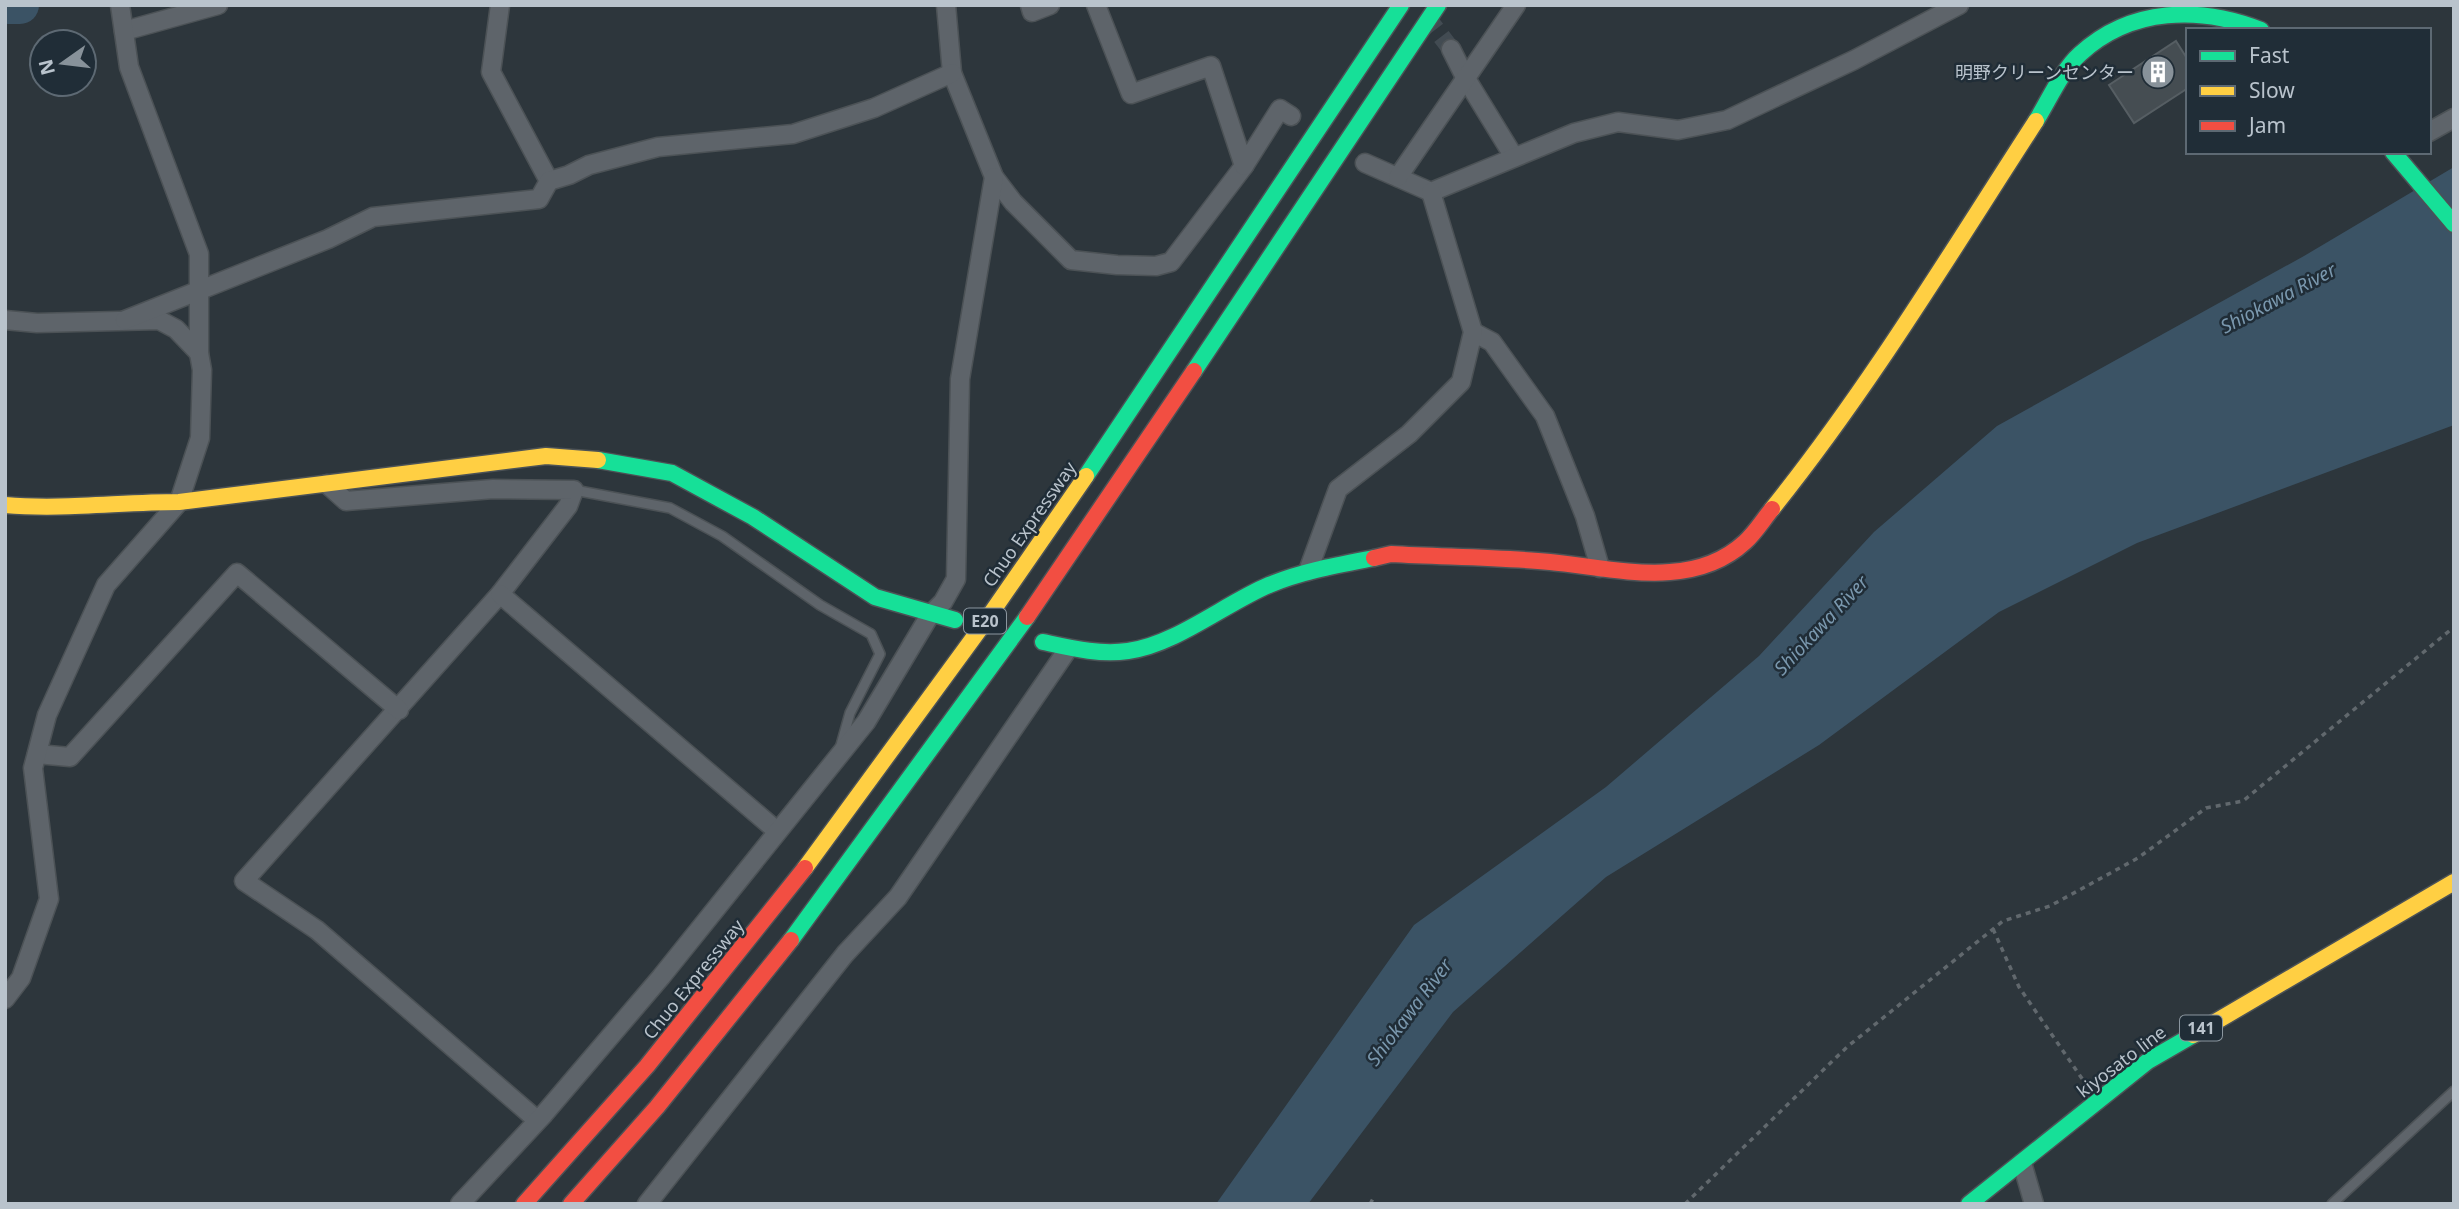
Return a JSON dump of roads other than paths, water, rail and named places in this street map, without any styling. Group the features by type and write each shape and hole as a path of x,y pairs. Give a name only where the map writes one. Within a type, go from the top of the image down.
{"main road":[{"name":"Chuo Expressway","path":"524,1204 680,1028 797,878 957,660 1087,474 1401,5"},
{"name":"E20","path":"570,1204 706,1045 828,893 997,663 1438,5"},
{"path":"1044,642 1068,649 1130,651 1166,638 1240,599 1308,571 1391,554 1549,562 1655,575 1695,567 1726,555 1745,542 1804,470 1897,335 2078,55 2104,33 2132,18 2165,8 2216,10 2245,20 2258,28"},
{"path":"2396,156 2454,224"},
{"path":"5,505 48,509 119,502 180,502 546,456 584,457 672,473 703,487 875,597 930,615 955,620"},
{"name":"kiyosato line","path":"1969,1204 2148,1061 2224,1014 2454,882"}],"street":[{"path":"5,999 21,978 49,899 33,768 47,715 106,585 180,502 200,438 202,370 199,353 199,254 129,66 120,5"},
{"path":"124,31 218,5"},
{"path":"500,5 491,72 549,181"},
{"path":"946,5 952,73 994,177 1013,202 1071,260 1156,266 1171,262 1244,166 1280,109 1291,116"},
{"path":"1030,5 1032,12 1050,5"},
{"path":"1096,5 1131,93 1211,66 1244,166"},
{"path":"1398,177 1516,5"},
{"path":"1365,163 1431,191 1574,133 1618,122 1678,130 1727,120 1854,60 1959,5"},
{"path":"1451,48 1465,77 1514,157"},
{"path":"125,320 200,292 373,216 540,199 549,181 589,165 658,147 793,134 874,108 952,73"},
{"path":"2431,131 2454,118"},
{"path":"460,1204 661,977 839,751 866,722 930,615 943,602 956,579 960,379 994,177"},
{"path":"1308,571 1338,489 1409,434 1461,382 1473,332 1431,191"},
{"path":"5,320 37,323 159,320 176,329 199,353"},
{"path":"1473,332 1492,341 1545,416 1584,516 1600,568"},
{"path":"327,484 346,501 493,489 574,490 568,506 500,594 244,881 317,930 537,1120"},
{"path":"37,754 70,757 237,573 399,710"},
{"path":"500,594 778,831"},
{"path":"647,1204 845,954 898,897 1068,649"},
{"path":"2022,1163 2034,1204"}],"lane":[{"path":"574,490 670,508 722,536 820,605 871,634 880,654 850,713 839,751"},
{"path":"2332,1204 2454,1091"}],"water":[{"name":"Shiokawa River","path":"2454,167 2454,425 2137,543 1999,612 1819,745 1606,877 1453,1012 1308,1204 1216,1204 1414,925 1606,787 1759,656 1874,532 1997,426 2304,256"}],"waterway":[{"path":"8,5 20,5"}],"tunnel":[{"path":"1425,15 1451,49"}],"place":[{"name":"明野クリーンセンター","path":"2158,72"}]}
